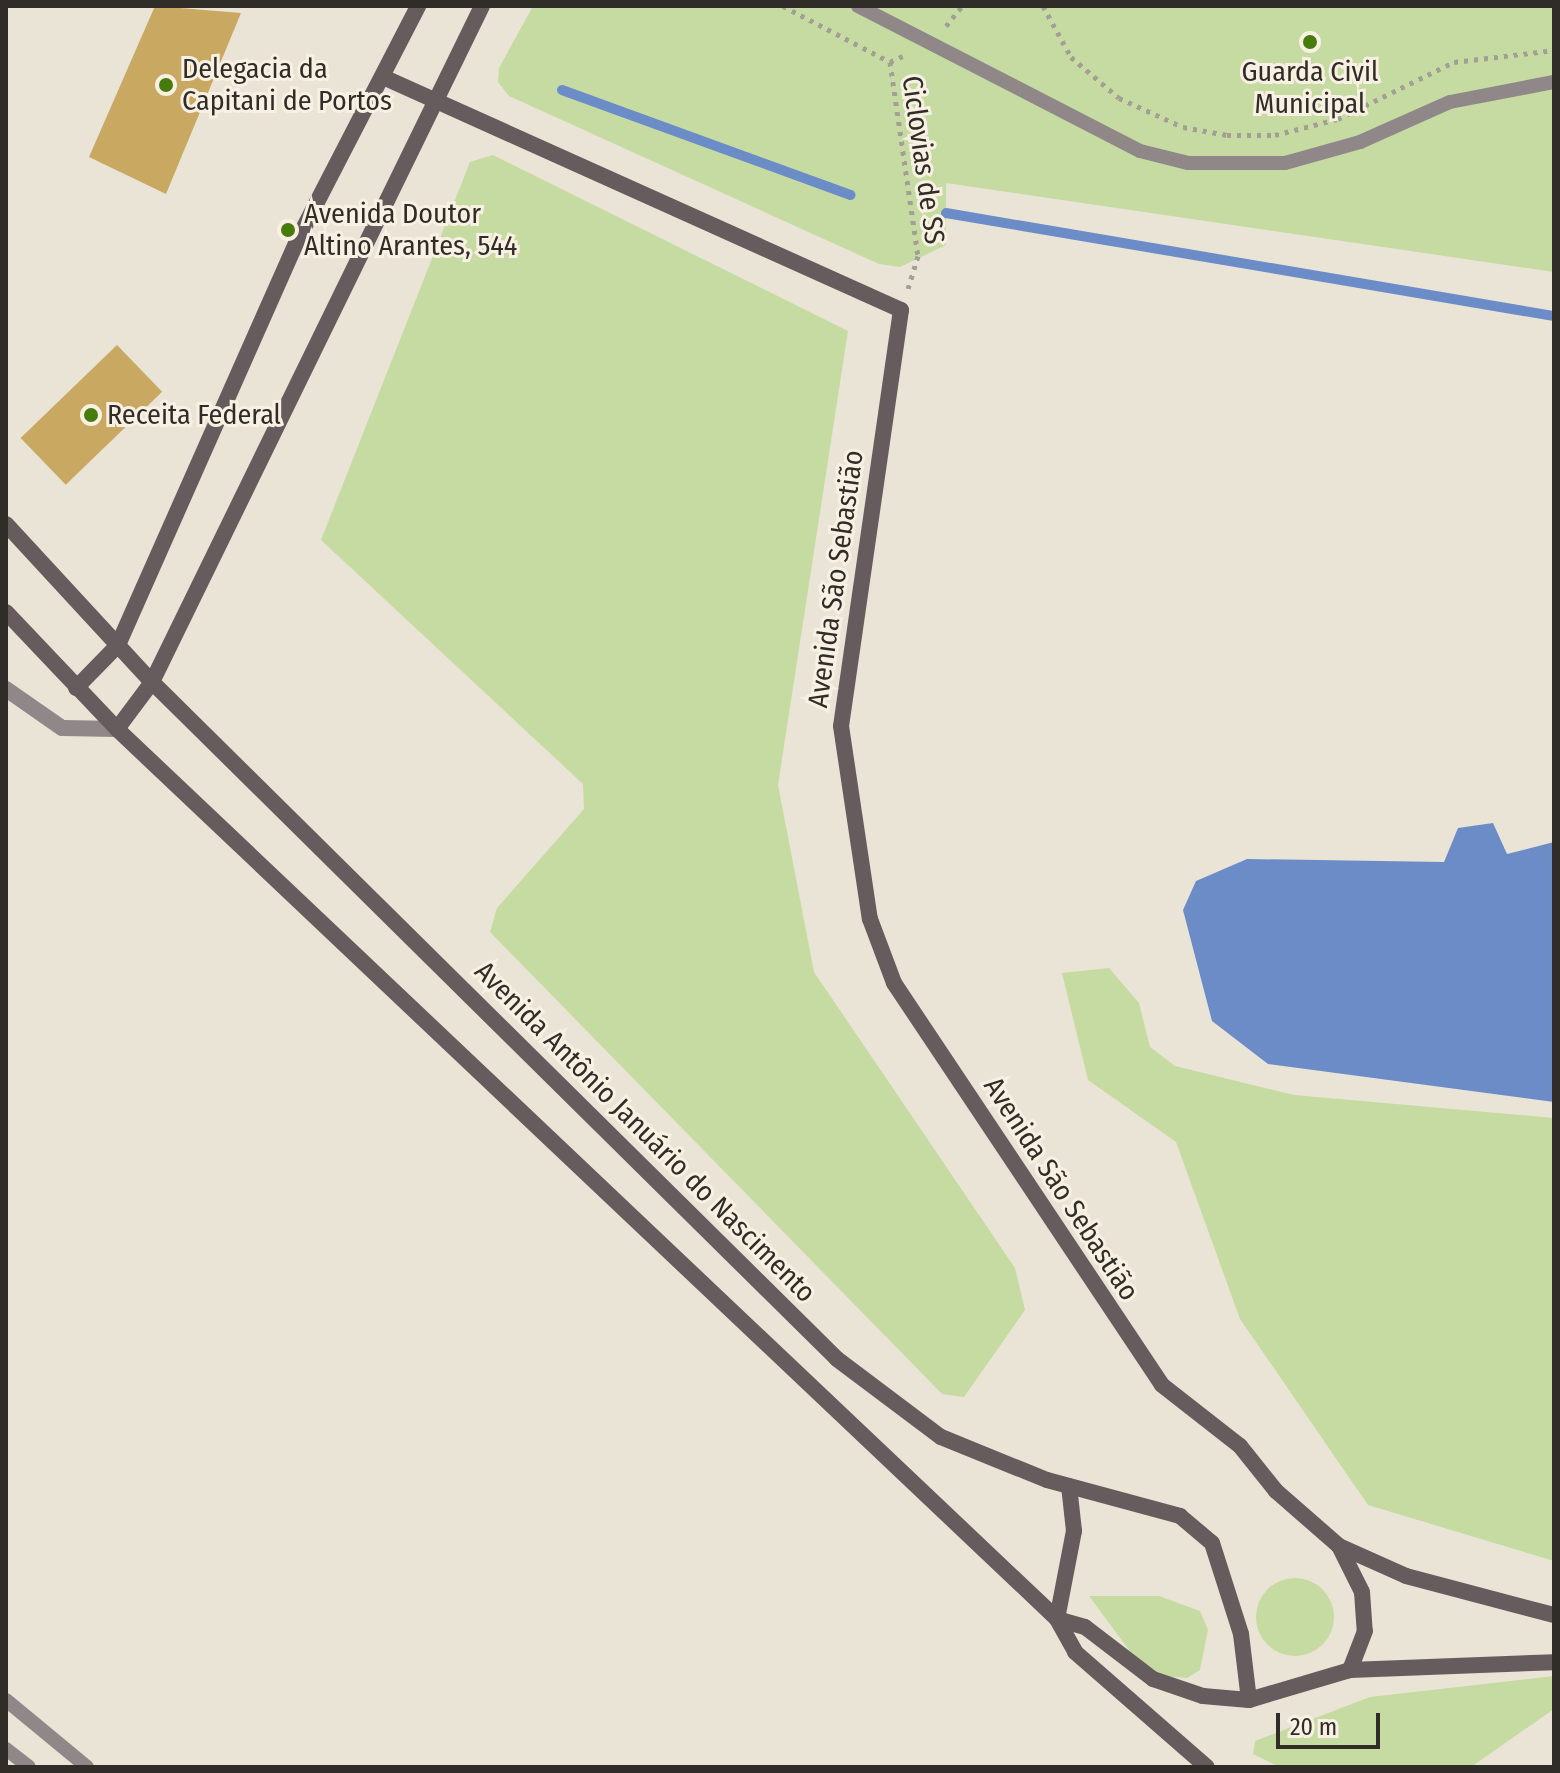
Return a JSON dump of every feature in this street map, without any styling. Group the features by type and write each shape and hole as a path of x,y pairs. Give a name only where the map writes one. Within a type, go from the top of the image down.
{"street":[{"path":"76,688 118,645 300,235 418,6"},
{"path":"117,729 152,682 482,6"},
{"path":"383,77 901,310"},
{"name":"Avenida São Sebastião","path":"901,310 841,726 870,919 894,983 1162,1385 1240,1446 1276,1491 1339,1546"},
{"name":"Avenida Antônio Januário do Nascimento","path":"6,524 152,682 837,1359 941,1437 1069,1486 1180,1516 1212,1543 1241,1634 1249,1700"},
{"path":"6,612 117,729 1057,1619 1075,1652 1207,1767"},
{"path":"6,689 62,728 117,729"},
{"path":"1057,1619 1074,1531 1069,1486"},
{"path":"1339,1546 1406,1576 1554,1615"},
{"path":"1339,1546 1362,1592 1365,1631 1350,1670"},
{"path":"1057,1619 1085,1627 1153,1679 1203,1696 1249,1700 1350,1670 1554,1662"}],"lane":[{"path":"858,6 1140,151 1188,163 1285,163 1360,142 1450,102 1554,82"},
{"path":"6,1700 87,1767"},
{"path":"6,1749 29,1767"}],"path":[{"path":"1043,6 1071,57 1119,98 1183,127 1227,135 1275,135 1338,119 1454,62 1554,50"},
{"name":"Ciclovias de SS","path":"890,62 918,256 901,310"}],"green space":[{"path":"533,6 1554,6 1554,272 946,183 946,245 900,267 879,264 509,96 498,82 499,68"},
{"path":"493,155 848,331 778,785 814,972 1015,1268 1025,1310 964,1397 942,1394 490,932 497,908 584,809 583,784 321,540 470,162"},
{"path":"1109,968 1139,1003 1150,1047 1175,1066 1294,1095 1554,1118 1554,1561 1368,1505 1240,1319 1176,1142 1088,1080 1062,973"},
{"path":"1287,1578 1303,1578 1317,1584 1328,1595 1334,1617 1328,1639 1317,1650 1303,1656 1287,1656 1273,1650 1262,1639 1256,1625 1256,1609 1262,1595 1273,1584"},
{"path":"1089,1596 1159,1596 1200,1611 1208,1630 1200,1670 1187,1678 1163,1676 1132,1654"},
{"path":"1554,1676 1554,1709 1471,1767 1280,1767 1253,1754 1255,1741 1370,1697"}],"water":[{"path":"1493,823 1507,854 1554,842 1554,1102 1268,1064 1212,1021 1183,910 1196,881 1247,859 1444,862 1458,828"}],"building":[{"name":"Delegacia da Capitani de Portos","path":"155,6 241,13 166,194 89,157"},
{"name":"Receita Federal","path":"117,345 162,392 66,485 21,438"}],"waterway":[{"path":"562,90 850,195"},
{"path":"946,213 1554,316"}],"place":[{"name":"Guarda Civil Municipal","path":"1310,42"},
{"name":"Delegacia da Capitani de Portos","path":"166,85"},
{"name":"Avenida Doutor Altino Arantes, 544","path":"288,230"},
{"name":"Receita Federal","path":"91,415"}]}
